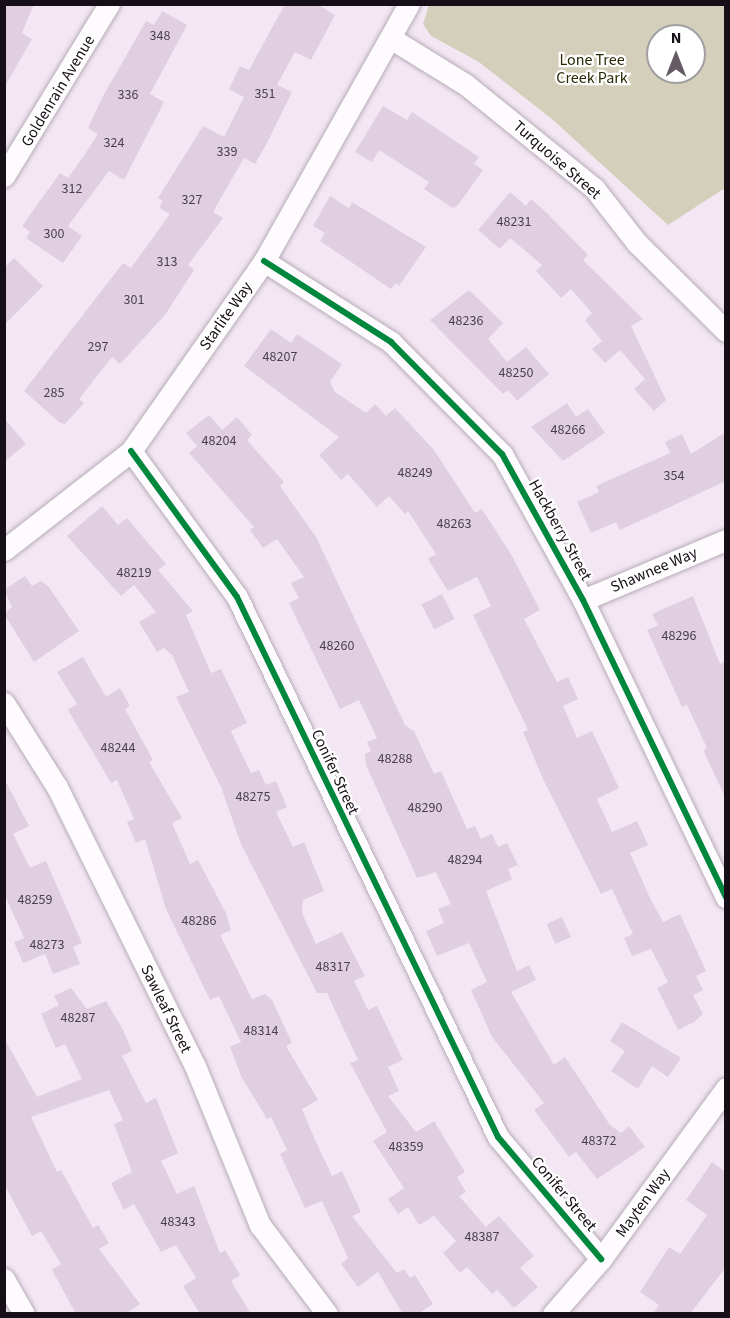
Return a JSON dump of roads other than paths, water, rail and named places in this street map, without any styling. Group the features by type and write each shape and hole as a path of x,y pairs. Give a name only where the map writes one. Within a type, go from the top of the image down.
{"street":[{"name":"Goldenrain Avenue","path":"4,176 109,4"},
{"name":"Starlite Way","path":"4,550 131,451 264,261 392,39 409,4"},
{"name":"Turquoise Street","path":"392,39 465,84 594,188 637,243 726,331"},
{"name":"Hackberry Street","path":"264,261 390,342 502,454 584,600 726,897"},
{"name":"Conifer Street","path":"131,451 237,597 498,1137 602,1259"},
{"name":"Shawnee Way","path":"584,600 726,540"},
{"name":"Sawleaf Street","path":"4,703 57,787 174,1023 260,1225 327,1314"},
{"name":"Mayten Way","path":"553,1314 602,1259 722,1101"},
{"path":"4,1280 24,1314"}],"park label":[{"name":"Lone Tree Creek Park","path":"592,69"}]}
